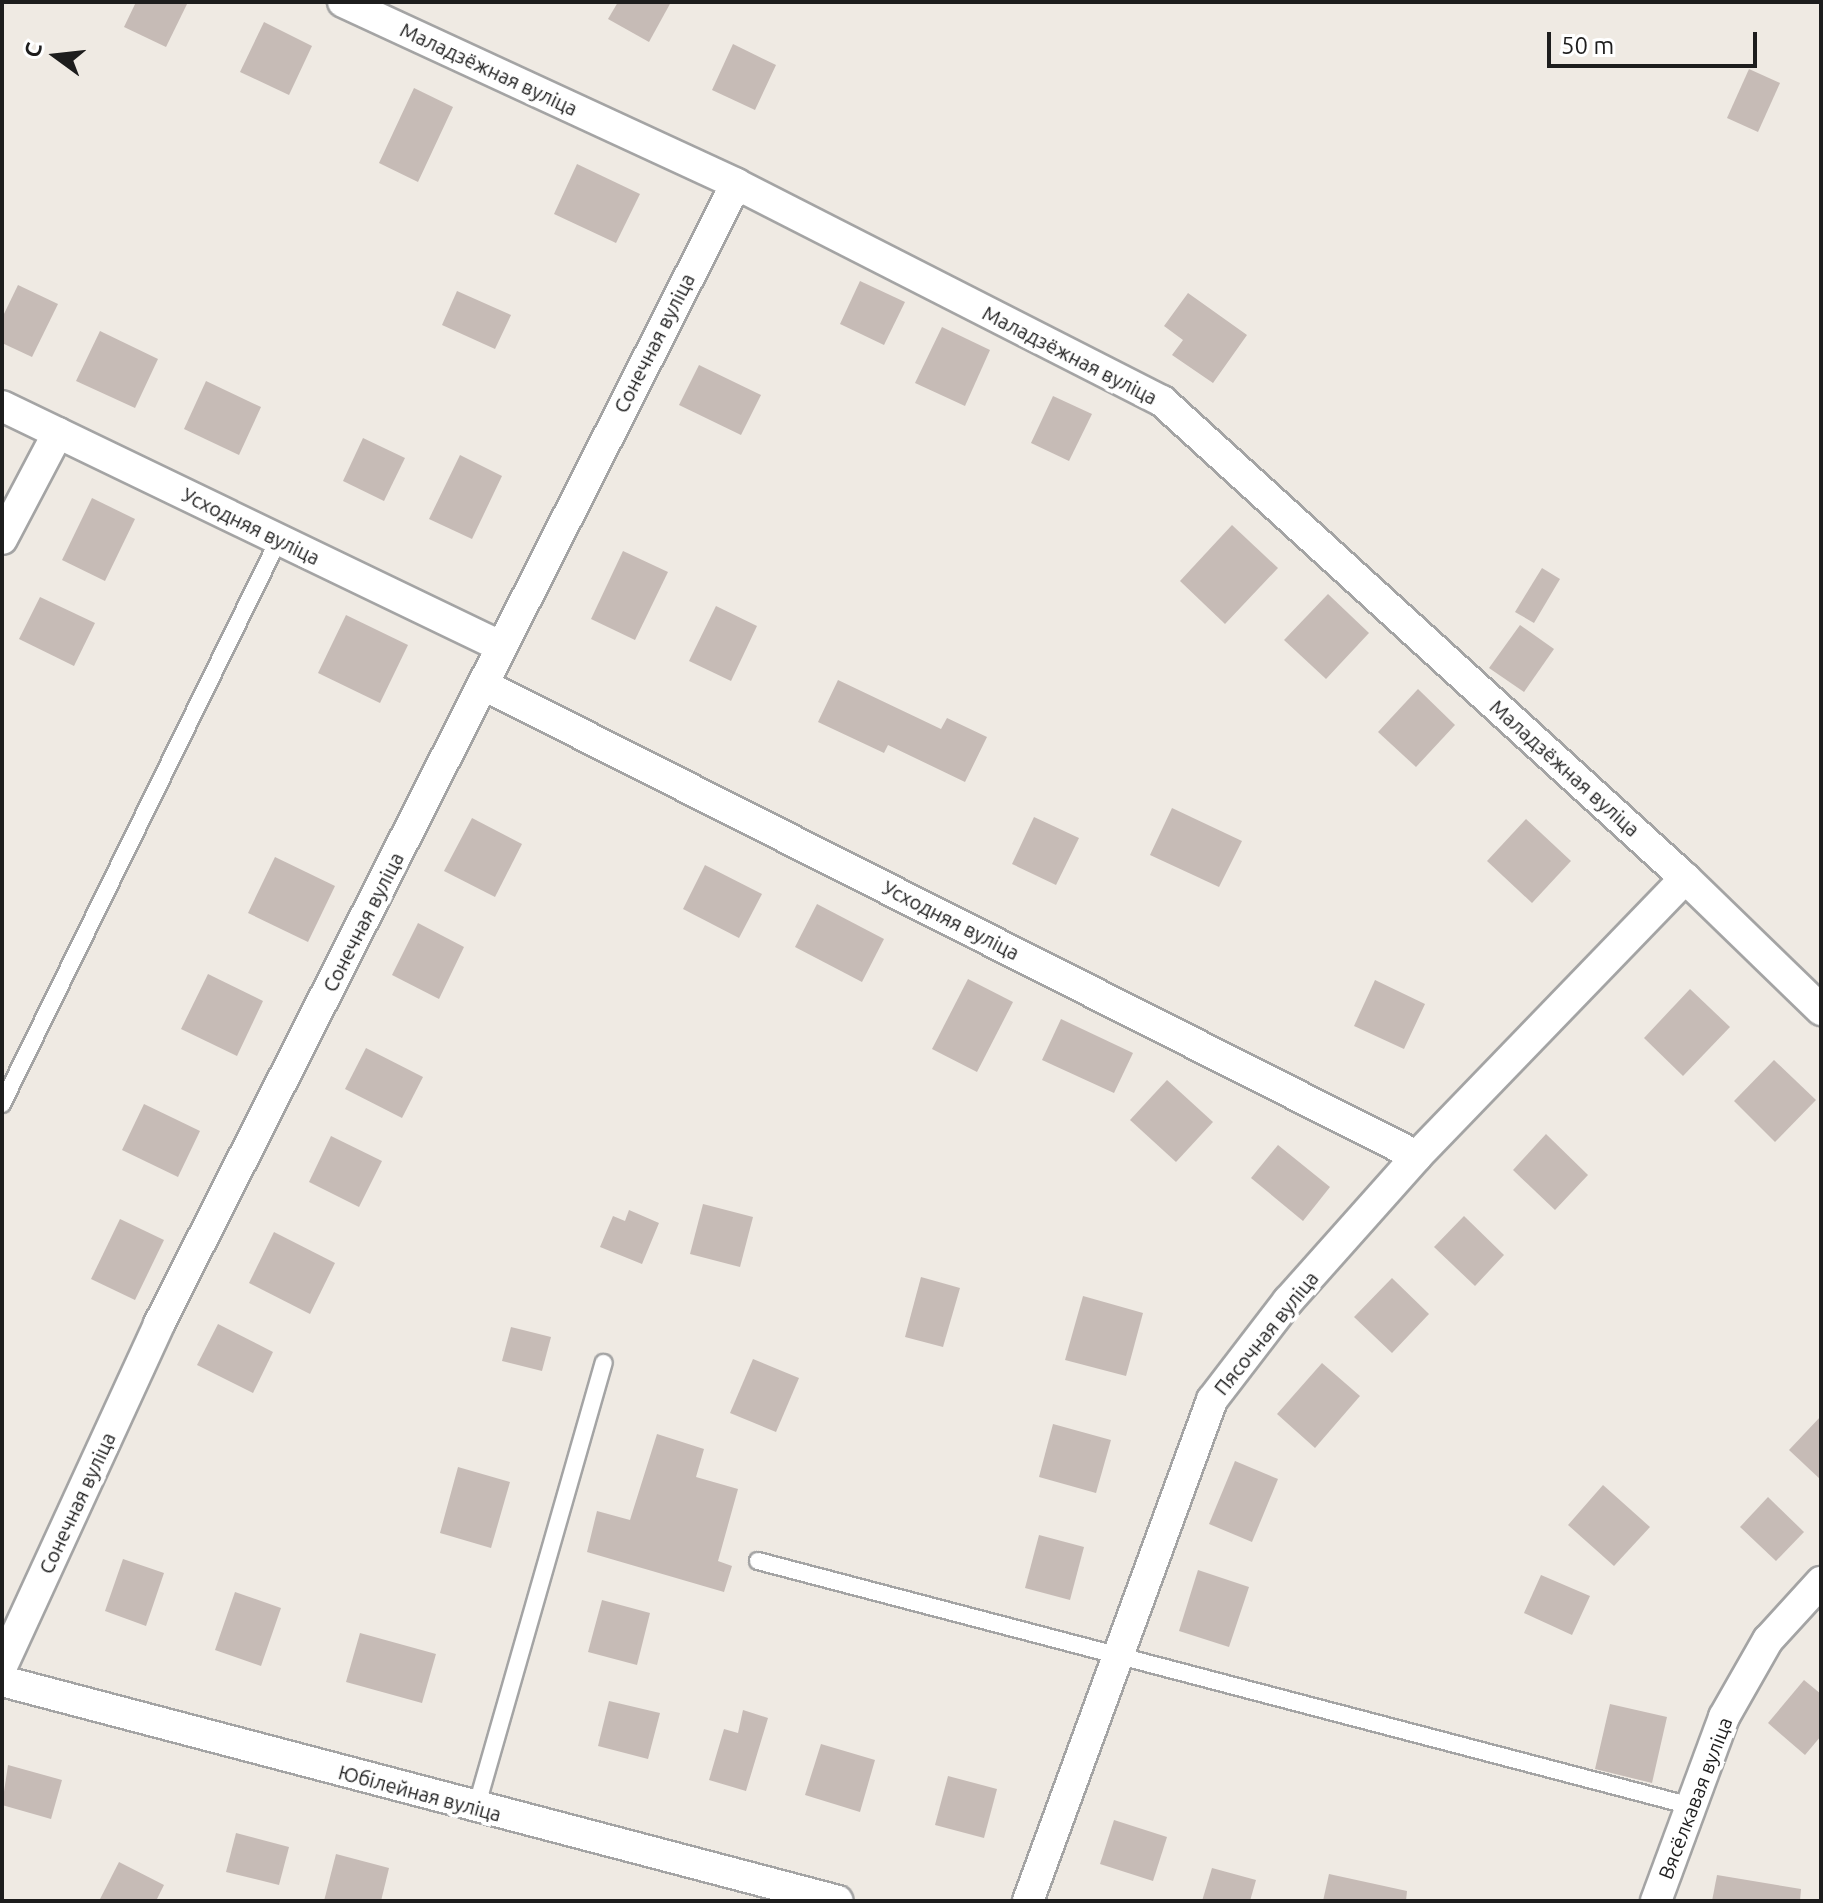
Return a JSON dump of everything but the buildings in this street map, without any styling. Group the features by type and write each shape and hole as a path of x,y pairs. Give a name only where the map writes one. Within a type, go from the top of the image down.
{"street":[{"name":"Маладзёжная вуліца","path":"343,2 736,184 1162,401 1685,878 1821,1010"},
{"name":"Сонечная вуліца","path":"2,1666 159,1324 736,184"},
{"name":"Усходняя вуліца","path":"2,406 500,646"},
{"path":"2,539 58,433"},
{"name":"Усходняя вуліца","path":"484,685 1417,1156"},
{"name":"Пясочная вуліца","path":"1028,1901 1212,1400 1417,1156 1685,878"},
{"name":"Вясёлкавая вуліца","path":"1656,1901 1724,1717 1768,1640 1821,1582"},
{"name":"Юбілейная вуліца","path":"2,1681 838,1901"}],"lane":[{"path":"2,1104 279,539"},
{"path":"476,1808 604,1363"},
{"path":"758,1561 1691,1806"}]}
